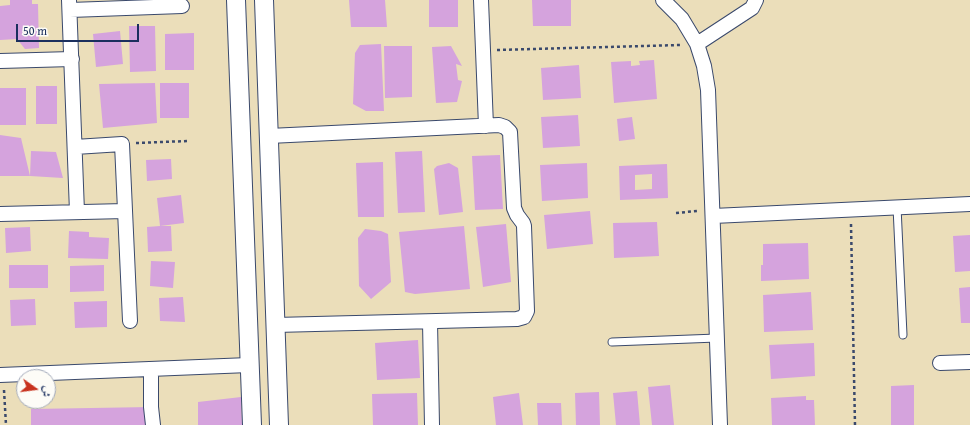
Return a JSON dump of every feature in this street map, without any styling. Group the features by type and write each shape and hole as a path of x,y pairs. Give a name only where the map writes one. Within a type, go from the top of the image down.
{"street":[{"path":"236,0 252,425"},
{"path":"264,0 279,425"},
{"path":"481,0 486,126"},
{"path":"663,0 682,20 697,44 704,66 708,90 720,425"},
{"path":"697,44 752,8 756,0"},
{"path":"77,212 70,5 182,6"},
{"path":"0,61 72,60"},
{"path":"269,136 502,126 510,132 514,208 524,226 526,315 524,318 517,320 275,325"},
{"path":"75,147 122,144 130,322"},
{"path":"713,213 850,210 970,204"},
{"path":"0,214 125,211"},
{"path":"430,322 432,425"},
{"path":"940,363 970,362"},
{"path":"2,375 249,365"},
{"path":"151,369 152,425"}],"lane":[{"path":"897,207 903,335"},
{"path":"612,342 717,338"}],"path":[{"path":"483,51 697,44"},
{"path":"122,144 188,141"},
{"path":"850,210 855,425"},
{"path":"676,213 713,213"},
{"path":"2,375 6,425"}],"building":[{"path":"10,0 32,0 32,4 38,4 39,48 25,49 17,39 0,40 0,6 10,5"},
{"path":"349,0 385,0 387,27 351,27"},
{"path":"429,0 458,0 458,27 429,27"},
{"path":"532,0 571,0 571,26 533,26"},
{"path":"129,26 155,26 156,71 130,72"},
{"path":"120,31 123,64 96,67 93,34"},
{"path":"194,33 194,70 165,70 165,34"},
{"path":"381,44 384,111 366,111 353,104 355,53 360,45"},
{"path":"384,46 412,46 412,97 385,98"},
{"path":"451,46 462,66 456,64 458,80 462,81 457,102 436,103 432,47"},
{"path":"654,60 657,99 614,103 611,62 631,61 631,66 640,65 639,61"},
{"path":"579,65 581,98 543,100 541,68"},
{"path":"155,83 157,123 103,128 99,84"},
{"path":"160,83 189,83 189,118 160,118"},
{"path":"36,86 57,86 57,124 36,124"},
{"path":"0,88 26,88 26,125 0,125"},
{"path":"578,115 580,146 543,148 541,117"},
{"path":"632,117 635,139 619,141 617,119"},
{"path":"0,135 21,138 30,176 0,176"},
{"path":"31,151 56,152 63,178 30,176"},
{"path":"422,151 425,212 398,213 395,152"},
{"path":"500,155 503,209 475,210 472,156"},
{"path":"171,159 172,179 147,181 146,160"},
{"path":"383,162 384,217 358,217 356,163"},
{"path":"449,163 458,168 463,212 439,215 434,169 437,166"},
{"path":"587,163 588,198 542,201 540,165"},
{"path":"667,164 668,198 620,200 619,166","holes":["652,174 652,189 635,190 635,175"]},
{"path":"181,195 184,223 160,226 157,198"},
{"path":"590,211 593,244 547,249 544,215"},
{"path":"657,222 659,256 614,258 613,223"},
{"path":"506,224 511,282 483,287 476,227"},
{"path":"171,226 172,251 148,252 147,227"},
{"path":"464,226 470,289 415,294 405,292 399,232"},
{"path":"30,227 31,251 6,253 5,228"},
{"path":"365,229 381,231 388,234 391,282 371,299 359,286 358,238"},
{"path":"69,231 89,232 89,237 109,238 108,259 68,258"},
{"path":"970,235 970,271 955,272 953,236"},
{"path":"808,243 809,279 761,281 763,244"},
{"path":"151,261 175,262 173,288 150,286"},
{"path":"9,265 48,265 48,288 9,288"},
{"path":"104,265 104,291 70,292 70,266"},
{"path":"970,287 970,323 961,323 959,288"},
{"path":"811,292 813,330 764,332 763,295"},
{"path":"183,297 185,322 160,321 159,298"},
{"path":"35,299 36,325 11,326 10,300"},
{"path":"107,301 107,327 75,328 74,302"},
{"path":"418,340 420,378 377,380 375,343"},
{"path":"814,343 815,376 771,379 769,345"},
{"path":"670,385 674,425 652,425 648,387"},
{"path":"914,385 914,425 891,425 891,386"},
{"path":"637,391 640,425 616,425 613,393"},
{"path":"599,392 600,425 576,425 575,393"},
{"path":"417,393 418,425 373,425 372,394"},
{"path":"519,393 523,425 496,425 493,397"},
{"path":"806,396 806,400 814,400 815,425 772,425 771,398"},
{"path":"241,397 242,425 198,425 198,402"},
{"path":"537,403 561,403 562,425 538,425"},
{"path":"151,407 151,425 31,425 31,409"}]}
